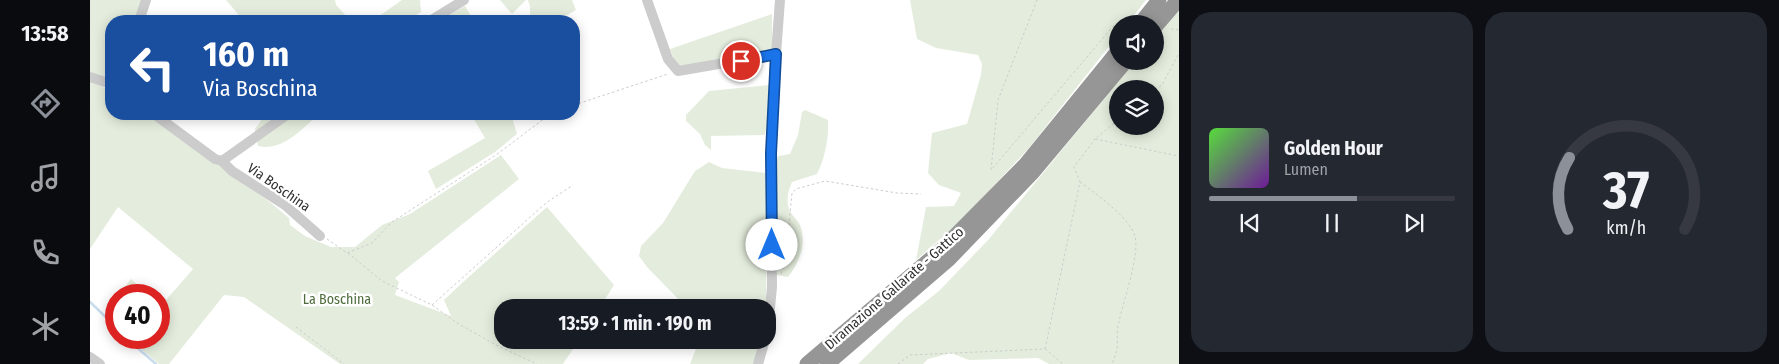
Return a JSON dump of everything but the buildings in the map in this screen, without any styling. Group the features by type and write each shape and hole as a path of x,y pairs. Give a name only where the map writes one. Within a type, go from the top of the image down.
{"highway":[{"path":"1144,15 1159,0"},
{"path":"1164,16 1178,0"},
{"name":"Diramazione Gallarate - Gattico","path":"807,364 941,250 1026,164 1109,62"},
{"name":"Diramazione Gallarate - Gattico","path":"826,364 949,259 1033,172 1118,70"}],"street":[{"path":"141,15 146,0"},
{"path":"440,15 464,0"},
{"path":"647,0 668,59 678,71 776,54"},
{"path":"771,299 771,153 780,0"},
{"path":"90,77 105,82"},
{"name":"Via Boschina","path":"162,120 232,171 285,205 320,236"},
{"name":"Via Boschina","path":"222,162 280,120"},
{"path":"758,364 762,349"},
{"path":"90,357 100,364"}],"path":[{"path":"1037,0 998,100 991,170 1109,32"},
{"path":"1170,30 1179,30"},
{"path":"1164,81 1179,53"},
{"path":"580,103 678,71"},
{"path":"347,252 372,242 392,222 496,155 542,120"},
{"path":"1109,127 1095,139 1074,167 1080,182 1107,202 1129,225 1134,235 1136,248 1118,324 1117,351 1112,364"},
{"path":"1095,139 1179,156"},
{"path":"772,282 778,280 783,271 790,249 789,224 791,200 792,193 796,189 825,181 897,193 921,194"},
{"path":"1045,349 1080,182"},
{"path":"432,305 546,203 574,185"},
{"path":"320,236 347,252 382,281 432,305 457,323 498,346 537,364"},
{"path":"296,327 344,364"},
{"path":"898,364 910,355 1045,349 1063,364"}],"green space":[{"path":"90,0 141,0 136,15 105,15 105,77 90,73"},
{"path":"226,0 335,0 336,5 345,15 239,15"},
{"path":"402,0 420,0 421,12 416,15 381,15"},
{"path":"500,0 526,0 512,14"},
{"path":"528,0 572,0 576,10 567,15 530,15"},
{"path":"910,0 1146,0 1134,15 1109,15 1109,46 1029,148 958,224 916,260 926,207 954,206 961,193 939,185 928,173 932,133 967,124 981,75 982,64 978,55 936,48 917,39"},
{"path":"465,6 470,15 449,15"},
{"path":"1179,7 1179,364 1049,364 1038,358 969,360 951,353 928,359 923,364 858,364 905,318 939,291 988,240 1109,93 1109,135 1164,135 1164,80 1119,80 1128,70 1164,70 1164,26"},
{"path":"772,14 772,48 768,53 681,66 675,62 670,49"},
{"name":"La Boschina","path":"90,81 105,88 105,120 160,120 271,203 289,218 290,225 305,236 331,247 355,247 382,225 410,214 501,155 519,179 395,278 399,282 395,295 451,316 444,300 547,207 614,285 605,299 494,299 494,349 573,349 563,364 340,364 244,297 224,295 169,364 159,364 141,349 170,349 170,295 193,269 118,207 90,249"},
{"path":"769,85 768,118 765,135 711,136 711,150 705,145 700,134 686,121 686,115 709,91"},
{"path":"805,110 828,120 828,134 826,148 817,174 792,182 789,192 789,209 800,225 803,239 799,259 788,277 777,275 776,162 778,156 790,154 798,135 802,112"},
{"path":"262,120 312,120 291,138 275,146 258,146 255,129"},
{"path":"474,120 513,120 517,134 495,152 436,189 428,171 485,138"},
{"path":"709,162 722,168 767,173 766,299 678,299 639,256 641,246 663,223 695,171"},
{"path":"131,279 137,284 127,284"},
{"path":"696,349 758,349 754,364 690,364"}],"waterway":[{"path":"90,302 105,316"},
{"path":"139,349 156,364"}],"route":[{"path":"741,61 776,54 771,153 772,245"}]}
